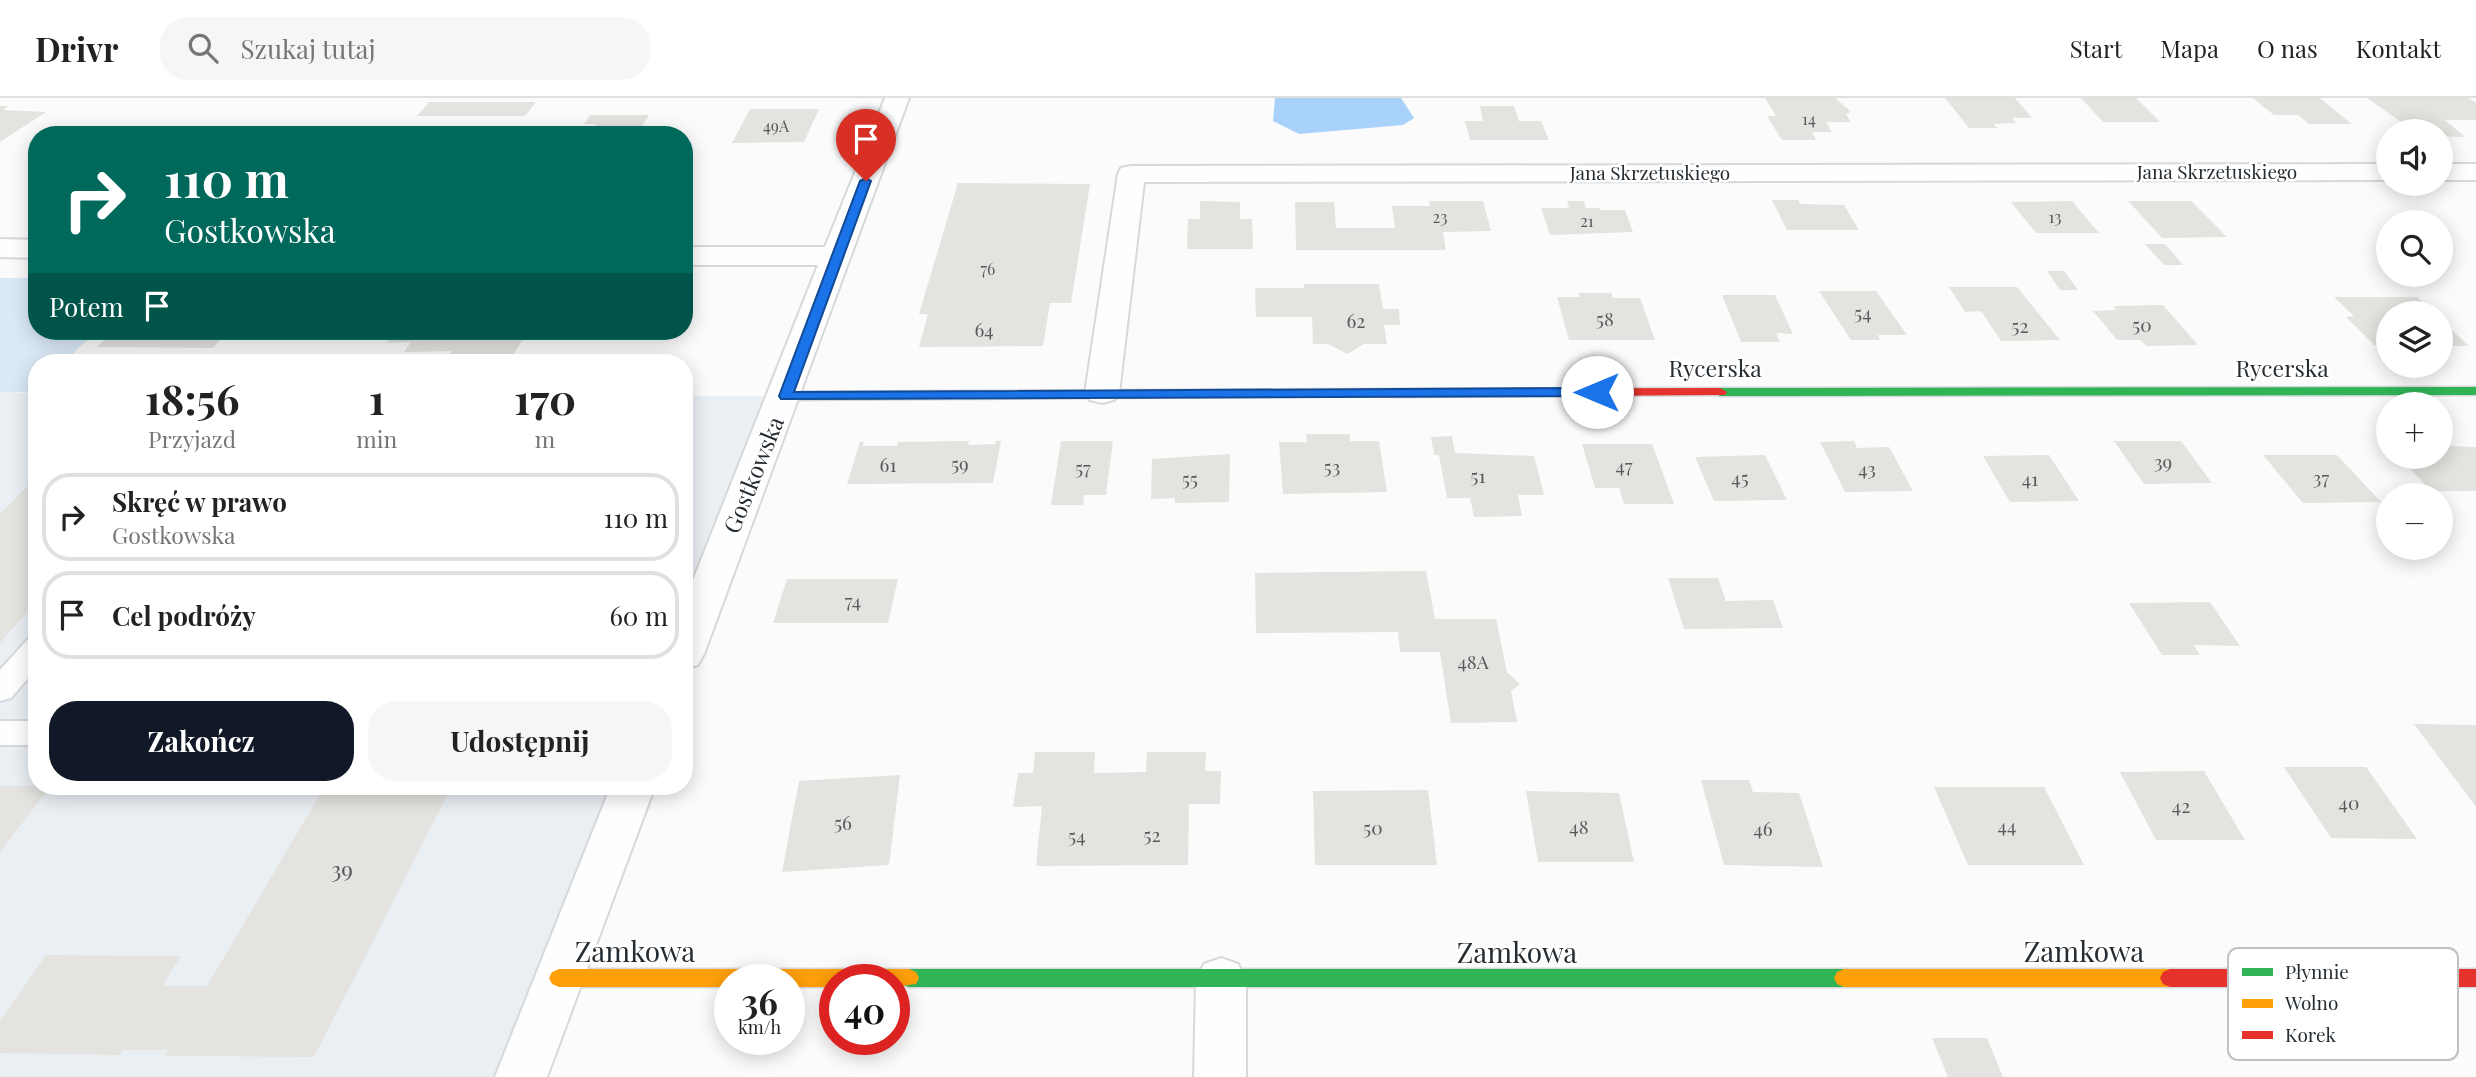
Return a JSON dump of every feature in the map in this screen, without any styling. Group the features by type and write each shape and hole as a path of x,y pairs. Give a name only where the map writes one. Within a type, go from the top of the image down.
{"street":[{"name":"Gostkowska","path":"693,631 897,98"},
{"name":"Jana Skrzetuskiego","path":"1102,393 1131,174 2376,172"},
{"path":"2453,172 2476,172"},
{"path":"0,248 28,249"},
{"path":"693,256 837,256"},
{"name":"Rycerska","path":"785,396 2476,391"},
{"path":"521,1077 630,795"},
{"name":"Zamkowa","path":"559,978 2228,978"},
{"name":"Zamkowa","path":"2458,978 2476,978"},
{"path":"1220,1077 1221,980"}],"lane":[{"path":"0,690 28,658"},
{"path":"0,733 28,733"}],"shaded area":[{"path":"0,278 28,278 28,340 87,340 73,354 28,354 28,392 0,392"},
{"path":"0,392 28,393 28,795 630,795 521,1077 0,1077"},
{"path":"693,396 785,396 693,631"}],"water":[{"path":"1275,98 1401,98 1414,118 1403,125 1299,134 1273,121"}],"building":[{"path":"1765,98 1835,98 1851,112 1846,114 1851,122 1826,122 1832,132 1812,132 1816,140 1782,140 1767,116 1776,116"},
{"path":"1945,98 2015,98 2032,118 2012,118 2016,123 1994,124 1997,128 1969,128"},
{"path":"2081,98 2136,98 2160,122 2103,122"},
{"path":"2253,98 2320,98 2352,124 2309,124 2298,115 2274,115"},
{"path":"2367,98 2469,98 2476,103 2476,120 2397,119"},
{"path":"429,102 536,102 525,116 417,116"},
{"path":"0,106 8,106 3,110 46,112 0,142"},
{"path":"1480,106 1514,106 1519,121 1541,121 1549,140 1470,140 1465,121 1483,121"},
{"path":"750,109 819,109 804,142 732,143"},
{"path":"590,115 649,115 642,126 584,124"},
{"path":"2453,127 2465,137 2453,136"},
{"path":"958,183 1090,184 1071,303 1050,303 1043,346 919,347 928,314 919,314"},
{"path":"1772,200 1844,205 1859,230 1787,230"},
{"path":"1200,201 1240,202 1240,219 1252,219 1253,249 1187,249 1188,219 1200,219"},
{"path":"1429,201 1483,201 1491,231 1443,232 1446,250 1296,250 1295,202 1334,202 1336,228 1395,228 1392,206 1430,206"},
{"path":"1567,201 1584,201 1586,208 1625,210 1633,232 1550,235 1541,208 1569,208"},
{"path":"2072,201 2099,233 2036,233 2011,202"},
{"path":"2128,201 2191,201 2227,237 2162,238"},
{"path":"2145,244 2165,244 2183,265 2164,265"},
{"path":"2047,271 2064,271 2078,290 2060,290"},
{"path":"1304,284 1379,284 1383,309 1399,309 1400,325 1384,325 1387,344 1364,344 1347,354 1328,344 1313,344 1312,317 1256,317 1255,288 1304,288"},
{"path":"1949,287 2017,287 2060,340 2001,341 1981,311 1965,312"},
{"path":"1819,291 1876,291 1907,335 1878,335 1880,340 1851,340"},
{"path":"1579,293 1611,293 1613,298 1640,298 1655,340 1569,340 1557,297 1580,297"},
{"path":"1722,295 1775,295 1793,334 1776,333 1780,342 1741,342"},
{"path":"2334,297 2417,297 2421,301 2376,301 2376,345 2346,317 2354,316"},
{"path":"2163,305 2198,345 2146,346 2141,340 2117,340 2093,311 2117,310 2113,306"},
{"path":"2453,331 2469,346 2453,346"},
{"path":"104,340 220,340 213,348 97,347"},
{"path":"389,340 522,340 514,354 404,352 411,342 387,343"},
{"path":"1306,434 1350,434 1350,441 1379,441 1387,492 1283,494 1279,442 1307,442"},
{"path":"1452,436 1455,453 1534,456 1544,495 1518,495 1522,516 1474,517 1470,498 1447,498 1439,455 1434,455 1431,437"},
{"path":"969,441 968,445 995,444 996,441 1001,441 993,483 847,484 860,442 864,442 862,446 897,446 898,442"},
{"path":"1061,441 1113,441 1106,495 1084,495 1083,505 1051,505"},
{"path":"1854,441 1857,448 1889,447 1913,491 1845,492 1820,442"},
{"path":"2114,441 2181,441 2212,483 2144,484"},
{"path":"1582,444 1652,444 1674,504 1624,504 1619,488 1595,488"},
{"path":"2453,446 2476,447 2476,491 2453,491 2453,483 2423,483 2410,469 2453,469"},
{"path":"1230,454 1229,502 1175,503 1175,498 1151,499 1152,459"},
{"path":"1765,455 1787,500 1714,501 1695,457"},
{"path":"2049,455 2079,501 2010,502 1983,456"},
{"path":"2263,455 2337,455 2376,497 2376,502 2303,503"},
{"path":"28,485 28,611 0,643 0,514"},
{"path":"1426,571 1435,619 1496,619 1507,672 1520,684 1511,691 1517,722 1451,723 1440,652 1400,652 1398,632 1256,633 1255,573"},
{"path":"1668,578 1718,578 1726,601 1773,600 1783,628 1684,629"},
{"path":"787,579 898,579 888,623 773,623"},
{"path":"2210,602 2240,646 2194,645 2200,655 2162,655 2129,603"},
{"path":"2414,724 2476,725 2476,807 2447,768"},
{"path":"1035,752 1095,752 1094,773 1146,772 1147,752 1206,752 1205,771 1221,771 1220,804 1189,804 1188,865 1036,866 1042,806 1013,807 1018,773 1033,773"},
{"path":"2284,767 2366,767 2417,839 2331,838"},
{"path":"2204,771 2245,840 2156,840 2120,772"},
{"path":"900,775 889,865 782,872 799,781"},
{"path":"1701,780 1749,780 1753,792 1799,793 1823,867 1724,865"},
{"path":"0,786 28,786 28,795 44,795 0,852"},
{"path":"1934,787 2044,787 2084,865 1968,865"},
{"path":"1428,790 1437,865 1315,865 1313,791"},
{"path":"1526,791 1619,793 1634,862 1538,862"},
{"path":"320,795 447,795 314,1057 165,1056 168,1050 122,1050 120,1055 0,1053 0,1021 46,955 181,956 162,986 207,986"},
{"path":"1932,1038 1987,1038 2003,1077 1948,1077"}],"traffic: fast":[{"path":"1720,392 2476,391"},
{"path":"785,396 1391,393"},
{"path":"910,978 1844,978"}],"traffic: slow":[{"path":"559,978 819,978"},
{"path":"1844,978 2170,978"}],"traffic: jam":[{"path":"1391,393 1720,392"},
{"path":"2170,978 2228,978"},
{"path":"2458,978 2476,978"}],"route":[{"path":"866,181 785,396 1597,392"}]}
